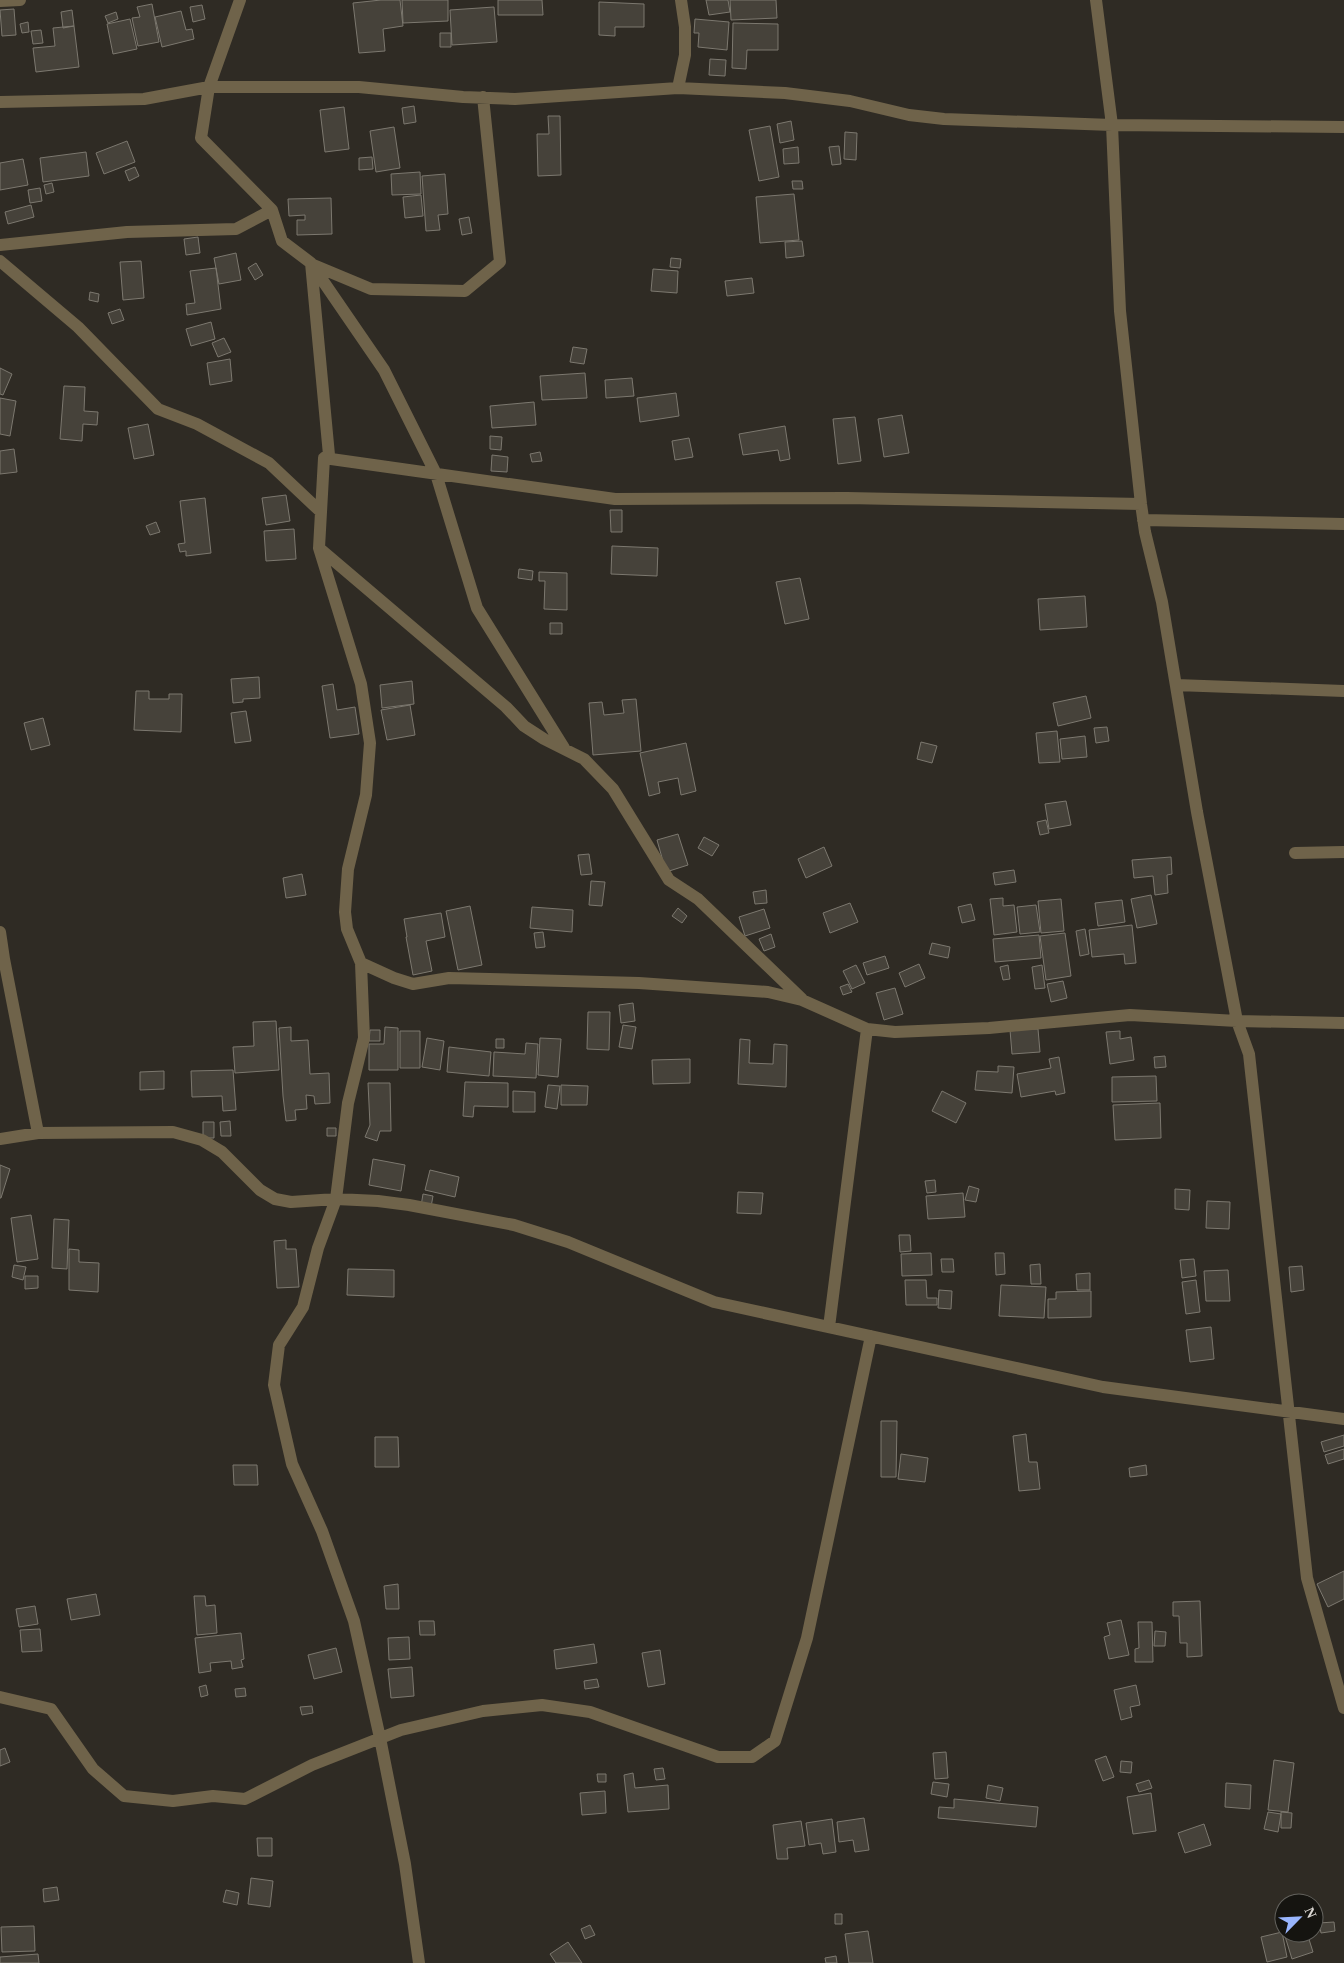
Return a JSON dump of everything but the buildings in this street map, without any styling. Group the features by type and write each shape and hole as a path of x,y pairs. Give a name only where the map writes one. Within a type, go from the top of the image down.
{"street":[{"path":"0,1 20,0"},
{"path":"240,0 209,87 201,138 272,210 282,241 311,263 370,289 466,291 500,262 483,97"},
{"path":"678,88 685,55 685,27 681,0"},
{"path":"1096,0 1112,125 1120,311 1143,520 1162,602 1197,812 1237,1021 1249,1054 1307,1578 1344,1708"},
{"path":"0,102 144,99 209,87 359,87 515,98 678,88 785,93 850,101 909,115 944,119 1112,125 1344,127"},
{"path":"0,245 127,232 236,229 272,210"},
{"path":"0,261 78,327 158,410 197,424 269,463 322,512"},
{"path":"311,263 329,456 324,458"},
{"path":"311,263 384,370 436,474 477,608 564,748"},
{"path":"324,458 615,499 847,498 1141,504"},
{"path":"324,458 319,548 361,684 370,743 366,795 348,869 345,912 347,930 361,962 364,1038 348,1104 336,1199 318,1248 303,1307 279,1345 274,1385 292,1464 322,1531 354,1621 406,1864 419,1963"},
{"path":"1143,520 1344,524"},
{"path":"319,548 506,707 524,726 544,739 584,759 613,789 669,880 698,900 802,1000"},
{"path":"1176,685 1344,690"},
{"path":"1295,853 1344,852"},
{"path":"0,932 38,1133"},
{"path":"361,962 394,978 413,984 449,978 639,983 768,992 802,1000 867,1029 895,1032 988,1028 1130,1015 1237,1021 1344,1023"},
{"path":"829,1327 867,1029"},
{"path":"0,1139 38,1133 172,1132 202,1140 222,1152 260,1190 275,1199 291,1202 336,1199 409,1205 514,1225 568,1242 714,1302 1103,1387 1344,1419"},
{"path":"0,1697 51,1709 93,1769 124,1796 173,1801 213,1796 245,1799 312,1765 401,1730 483,1711 542,1705 590,1712 718,1757 752,1757 775,1741 807,1638 871,1336"}]}
